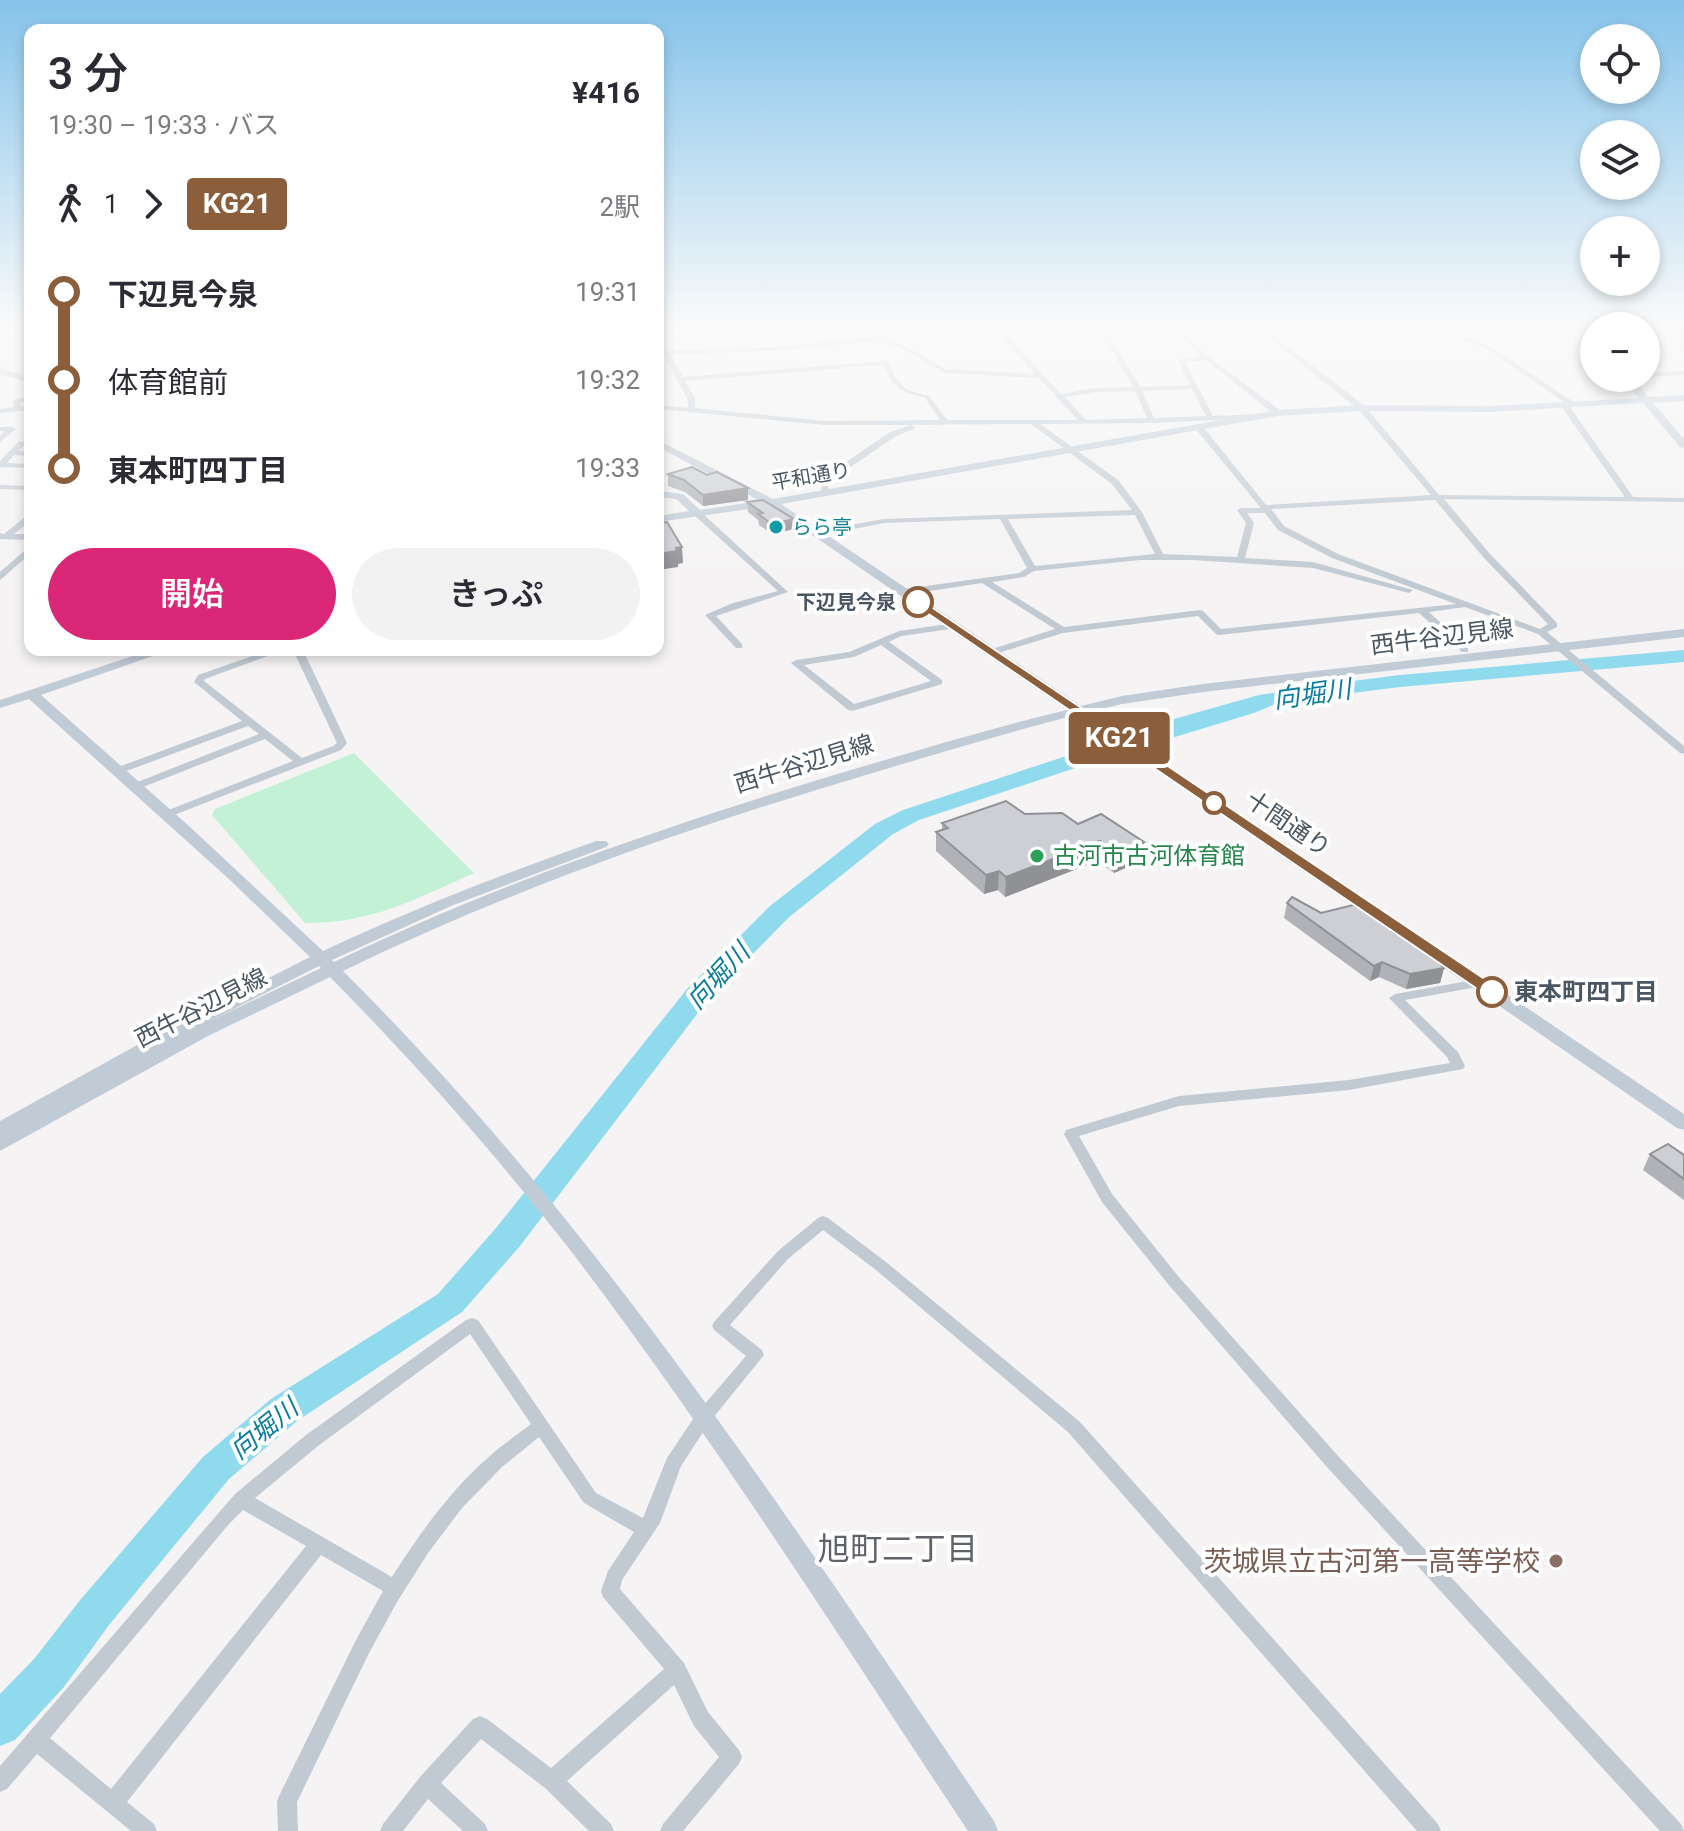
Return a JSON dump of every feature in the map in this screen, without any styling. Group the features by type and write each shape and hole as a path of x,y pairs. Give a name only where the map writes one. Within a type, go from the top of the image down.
{"street":[{"path":"697,411 824,423 917,424 1152,421 1257,416"},
{"path":"937,411 945,423"},
{"path":"1074,411 1084,422"},
{"path":"1148,411 1152,421"},
{"path":"1207,411 1210,417"},
{"name":"平和通り","path":"664,518 826,494 1257,416 1304,411"},
{"path":"1365,411 1487,556 1554,625 1553,644"},
{"path":"1574,411 1630,498"},
{"path":"1656,411 1684,445"},
{"path":"1032,422 1115,482 1138,512 1160,556"},
{"path":"826,494 823,482 893,434 917,424"},
{"path":"1198,426 1289,533 1335,556 1464,605 1553,644 1684,751"},
{"path":"0,429 12,429 0,440"},
{"path":"1,466 24,443"},
{"name":"十間通り","path":"664,446 773,503 1684,1123"},
{"path":"0,449 24,453"},
{"path":"1,466 24,466"},
{"path":"0,487 24,488"},
{"path":"664,495 679,496 784,592 710,615 739,646"},
{"path":"1240,561 1250,523 1241,510 1437,497 1684,500"},
{"path":"818,533 884,521 1138,512"},
{"path":"1003,518 1032,569"},
{"path":"3,536 24,521"},
{"path":"3,536 24,537"},
{"path":"0,577 24,555"},
{"path":"904,592 1021,575 1032,569 1160,556 1313,565 1393,588 1423,591"},
{"path":"985,581 1062,630"},
{"path":"992,652 1062,630 1200,613 1219,632 1464,605"},
{"path":"1421,610 1465,650"},
{"name":"西牛谷辺見線","path":"1072,706 1684,625"},
{"path":"884,643 939,682 852,708 796,663 851,655 899,634 955,626"},
{"name":"西牛谷辺見線","path":"0,1129 119,1061 327,963 470,906 653,837 1072,706 1237,674 1465,650 1684,633"},
{"path":"0,704 146,656"},
{"path":"262,656 201,677 199,682 301,762"},
{"path":"165,815 337,748 342,743 301,656"},
{"path":"32,694 327,963 430,1071 521,1177 703,1418 984,1831"},
{"path":"117,771 249,722"},
{"path":"134,787 266,735"},
{"name":"西牛谷辺見線","path":"0,1144 327,963"},
{"path":"1479,983 1395,998 1453,1055 1458,1066 1349,1085 1179,1101 1071,1134 1107,1198 1173,1280 1333,1462 1674,1831"},
{"path":"670,1831 732,1757 701,1719 677,1670 610,1591 614,1577 654,1517 673,1463 703,1418 756,1355 720,1326 783,1255 823,1222 881,1266 1074,1427 1431,1831"},
{"path":"0,1782 241,1499 282,1461 328,1426 472,1324 590,1498 646,1529"},
{"path":"288,1831 287,1801 394,1588 450,1510 519,1441 541,1426"},
{"path":"241,1499 394,1588"},
{"path":"113,1803 319,1543"},
{"path":"552,1781 677,1670"},
{"path":"390,1831 427,1784 480,1726 552,1781 604,1831"},
{"path":"37,1741 147,1831"},
{"path":"427,1784 478,1831"}],"green space":[{"path":"354,753 474,873 412,901 372,914 305,923 212,815 215,809"}],"water":[{"path":"1328,685 1337,688 1331,695 1282,708 1278,703 1155,743 1135,730 1259,695"}],"building":[{"path":"692,467 707,475 717,472 748,488 703,495 684,480 668,474"},
{"path":"763,500 794,519 772,524 747,502"},
{"path":"664,522 667,522 682,547 676,548 677,551 664,553"},
{"path":"1006,801 1025,814 1062,813 1078,824 1101,814 1144,842 1116,853 1100,841 1006,877 999,871 986,875 936,832 948,828 942,823"},
{"path":"1292,897 1321,913 1357,904 1396,929 1392,931 1430,952 1444,968 1410,974 1382,962 1374,966 1287,903"},
{"path":"1668,1144 1684,1155 1684,1179 1650,1154"}],"waterway":[{"name":"向堀川","path":"1305,693 1400,681 1684,656"},
{"name":"向堀川","path":"0,1725 49,1673 95,1612 216,1468 284,1410 450,1303 508,1237 697,995 779,912 884,829 911,815 1178,726"}],"bus line":[{"name":"KG21","path":"918,602 1492,992"}],"place":[{"name":"らら亭","path":"776,527"},
{"name":"下辺見今泉","path":"918,602"},
{"name":"古河市古河体育館","path":"1037,856"},
{"name":"東本町四丁目","path":"1492,992"},
{"name":"茨城県立古河第一高等学校","path":"1556,1561"}],"district":[{"name":"旭町二丁目","path":"898,1549"}]}
